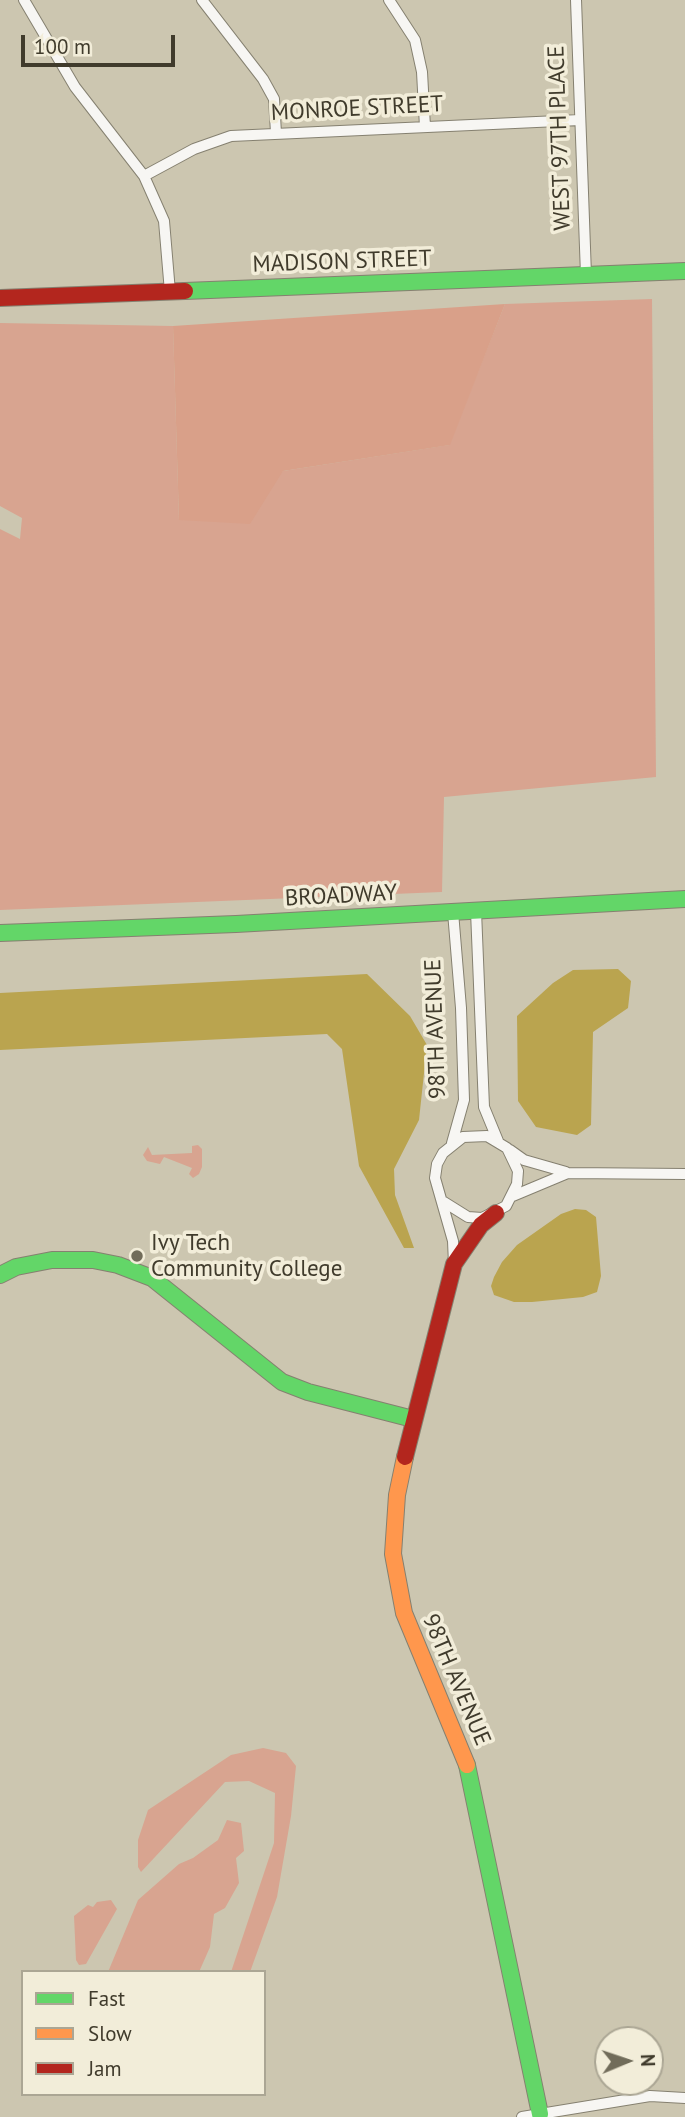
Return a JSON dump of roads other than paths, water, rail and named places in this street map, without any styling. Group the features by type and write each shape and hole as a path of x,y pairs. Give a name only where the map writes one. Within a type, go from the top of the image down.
{"street":[{"path":"24,0 47,44 75,87 144,176 164,221 170,292"},
{"path":"202,0 269,89 274,99 276,133"},
{"path":"389,0 415,40 422,72 425,127"},
{"name":"WEST 97TH PLACE","path":"576,0 586,275"},
{"name":"MONROE STREET","path":"144,176 171,159 231,136 580,120"},
{"name":"MADISON STREET","path":"0,298 685,271"},
{"name":"BROADWAY","path":"0,933 685,900"},
{"name":"98TH AVENUE","path":"476,911 484,1107 518,1171 513,1196 481,1225 454,1264 413,1419 393,1526 396,1580 404,1613 467,1765 540,2114"},
{"name":"98TH AVENUE","path":"453,912 461,1008 464,1100 452,1143 437,1164 435,1178 444,1202 454,1264"},
{"path":"452,1143 475,1135 503,1145 524,1160 568,1173 685,1174"},
{"path":"513,1196 568,1173"},
{"path":"444,1202 455,1212 468,1217 482,1218 496,1213"},
{"path":"0,1275 16,1267 52,1261 93,1259 118,1265 152,1278 282,1382 308,1392 413,1419"},
{"path":"522,2117 650,2096 685,2098"}],"place":[{"name":"Ivy Tech Community College","path":"137,1256"}]}
